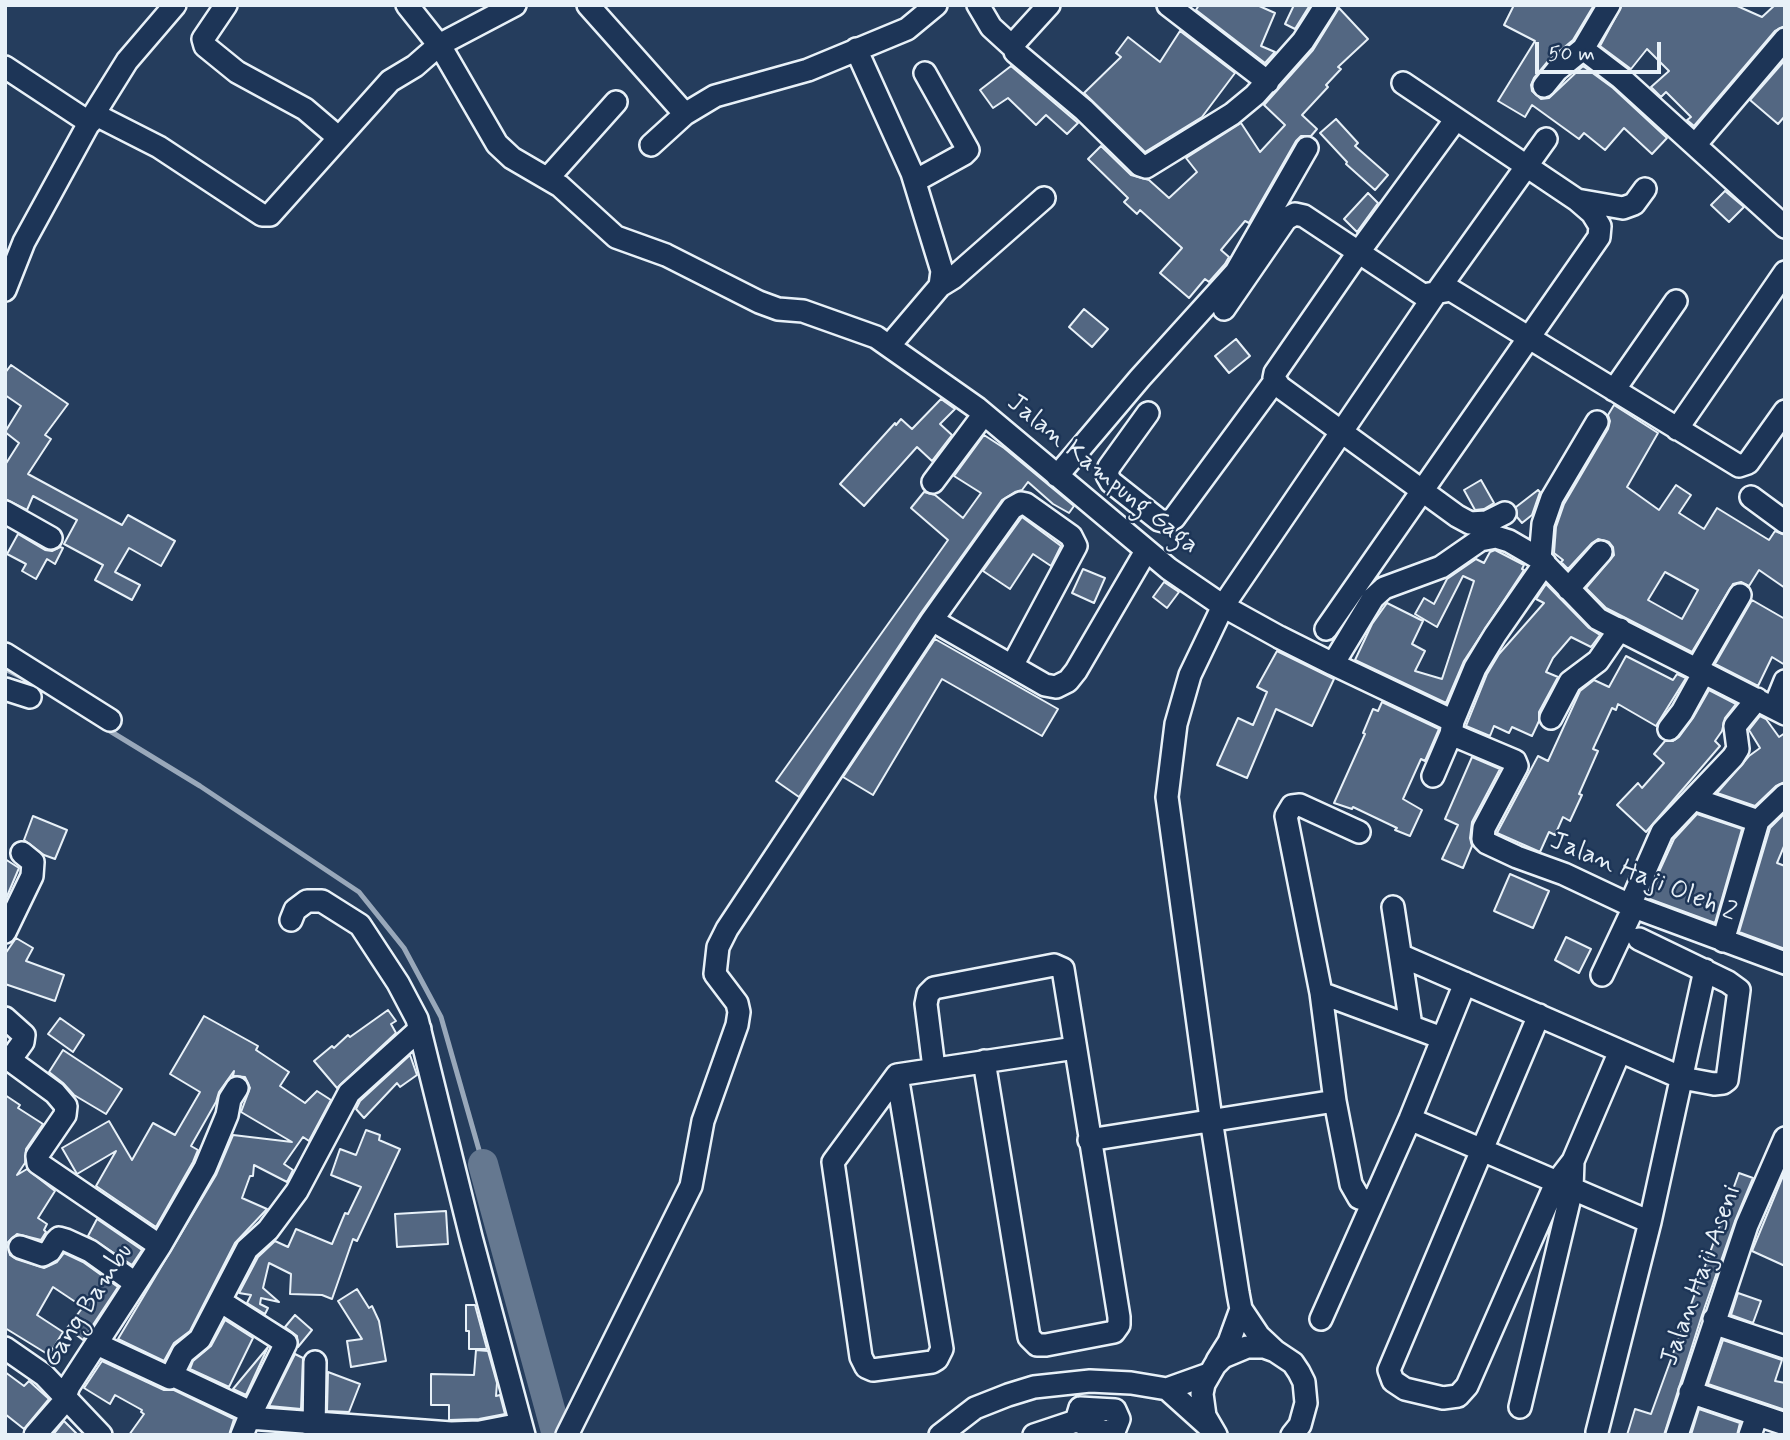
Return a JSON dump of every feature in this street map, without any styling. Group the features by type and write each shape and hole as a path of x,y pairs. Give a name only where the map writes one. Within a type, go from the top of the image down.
{"street":[{"path":"5,290 24,242 92,118 127,61 174,5"},
{"path":"226,5 203,39 205,46 237,72 305,109 339,138"},
{"name":"Jalan Kampung Gaga","path":"407,5 439,45 497,144 512,158 548,178 622,240 666,255 759,302 778,309 803,311 876,337 984,414 1146,551 1223,606 1515,761 1517,766 1485,828 1483,839"},
{"path":"5,68 92,118 159,147 262,215 270,215 390,81 415,66 439,45 515,5"},
{"path":"588,5 685,114"},
{"path":"651,145 685,114 715,96 807,70 907,29 936,5"},
{"path":"978,5 991,27 1014,48 1019,57 1084,110 1143,167 1150,167 1171,150 1232,114 1268,82 1303,41 1326,5"},
{"path":"1014,48 1018,39 1049,5"},
{"path":"1168,5 1268,82"},
{"path":"1545,86 1558,69 1583,49 1609,5"},
{"path":"1695,145 1785,39"},
{"path":"856,49 915,181 942,271 940,286"},
{"path":"1583,49 1621,78 1785,227"},
{"path":"915,181 968,150 925,73"},
{"path":"1326,629 1598,237 1600,226 1592,213 1577,200 1404,83"},
{"path":"548,178 616,102"},
{"path":"1148,413 1109,467 1107,475 1111,482 1159,520 1167,522 1174,518 1275,381 1275,373 1455,119"},
{"path":"1275,1351 1259,1336 1241,1309 1211,1119 1167,797 1176,724 1190,675 1223,606 1436,293 1546,139"},
{"path":"1058,476 1140,378 1236,272 1307,148"},
{"path":"1577,200 1623,208 1634,204 1644,189"},
{"path":"889,346 940,286 953,278 1044,198"},
{"path":"1224,309 1286,219 1295,214 1304,216 1423,295 1451,290 1739,466 1744,466 1785,411"},
{"path":"1677,429 1785,272"},
{"path":"1614,390 1676,301"},
{"path":"1275,381 1422,491 1470,523 1487,522 1505,513"},
{"path":"933,482 984,414"},
{"path":"1433,776 1475,667 1542,561 1543,524 1552,498 1597,422"},
{"path":"1751,497 1785,522"},
{"path":"567,1435 691,1186 704,1121 739,1012 737,1003 715,974 718,947 727,929 932,620 1012,508 1016,504 1026,504 1071,536 1076,546 1012,666"},
{"path":"5,512 51,538"},
{"path":"1333,664 1373,598 1384,589 1441,567 1480,540 1496,537 1509,541 1542,561 1598,619 1772,707"},
{"path":"932,620 1045,685 1055,687 1068,681 1076,671 1146,551"},
{"path":"1568,589 1601,552"},
{"path":"1669,729 1682,712 1700,670 1740,596"},
{"path":"1551,718 1570,682 1598,661 1620,629"},
{"path":"5,654 110,720"},
{"path":"1602,975 1662,832 1734,758 1738,750 1735,726 1772,707 1785,681"},
{"path":"5,689 30,697"},
{"path":"1723,941 1758,821 1785,795"},
{"path":"1694,799 1758,821"},
{"path":"1359,832 1300,805 1292,806 1286,816 1321,993 1335,1101 1352,1184 1359,1198 1373,1202"},
{"name":"Jalan Haji Oleh 2","path":"1483,839 1517,857 1564,874 1632,906 1785,963"},
{"path":"5,932 32,876 33,862 22,853"},
{"path":"245,1426 452,1434 523,1430 471,1237 417,1019 398,982 360,925 322,901 307,901 295,910 291,920"},
{"path":"1393,907 1411,1026"},
{"path":"1402,956 1682,1078 1714,1084 1727,1080 1739,990 1639,939"},
{"path":"934,1069 926,1003 931,990 939,986 1054,965 1062,967 1119,1325 1114,1332 1037,1345 1029,1337 985,1061"},
{"path":"1597,1432 1650,1222 1705,971"},
{"path":"1321,1319 1409,1119 1465,983"},
{"path":"1321,993 1442,1038"},
{"path":"1539,1015 1389,1370 1393,1381 1405,1389 1443,1398 1458,1396 1467,1385 1564,1186 1619,1051"},
{"path":"5,1018 24,1035 23,1042 8,1063 55,1093 66,1106 65,1115 37,1156 38,1163 160,1246"},
{"path":"97,1345 170,1378 183,1353 200,1339 247,1249 268,1230 297,1191 349,1093 420,1029"},
{"path":"897,1075 942,1349 940,1356 932,1362 873,1370 864,1365 861,1357 833,1162 897,1075 1075,1048"},
{"name":"Gang Bambu","path":"35,1435 62,1404 160,1246 205,1168 237,1088"},
{"path":"1089,1140 1335,1101"},
{"path":"1409,1119 1650,1222"},
{"name":"Jalan Haji Aseni","path":"1676,1435 1747,1225 1785,1138"},
{"path":"1520,1408 1564,1186"},
{"path":"20,1247 43,1255 51,1251 59,1238 66,1240 90,1251 135,1283"},
{"path":"220,1301 286,1343 245,1426"},
{"path":"1213,1431 1202,1405 1202,1394 1212,1369 1229,1342 1241,1309"},
{"path":"1715,1324 1785,1347"},
{"path":"1167,1389 1212,1369 1232,1351 1247,1347 1264,1347 1275,1351 1284,1356 1299,1372 1306,1392 1305,1414 1292,1435"},
{"path":"5,1348 44,1375 101,1435"},
{"path":"314,1429 315,1362"},
{"path":"172,1375 247,1411 245,1426"},
{"path":"940,1435 962,1417 992,1400 1034,1387 1075,1382 1131,1383 1167,1389 1213,1431"},
{"path":"1034,1435 1078,1414 1075,1382"},
{"path":"1690,1392 1754,1425 1785,1424"}],"building":[{"path":"1199,5 1257,5 1275,13 1261,46 1275,52 1265,63 1196,10"},
{"path":"1294,5 1310,5 1295,29 1285,24"},
{"path":"1514,5 1594,5 1573,40 1549,60 1534,78 1532,91 1541,99 1549,98 1583,66 1613,88 1667,138 1652,154 1624,128 1605,150 1584,133 1579,139 1532,105 1525,117 1498,101 1535,41 1504,25"},
{"path":"1622,5 1735,5 1762,17 1775,5 1785,5 1785,26 1775,31 1694,126 1687,120 1691,117 1666,92 1661,97 1651,87 1669,71 1647,49 1631,69 1600,46"},
{"path":"1339,8 1368,39 1338,67 1341,69 1326,85 1328,87 1302,115 1317,129 1311,136 1301,136 1296,141 1249,223 1245,221 1221,250 1229,257 1225,264 1209,282 1205,279 1189,298 1160,273 1182,248 1140,210 1137,214 1124,202 1128,198 1088,159 1101,146 1131,175 1149,180 1169,198 1197,172 1186,158 1241,123 1260,152 1285,125 1264,105 1313,50"},
{"path":"1180,31 1235,73 1202,117 1145,152 1084,93 1121,57 1116,53 1128,37 1160,62"},
{"path":"1785,60 1785,116 1778,124 1750,100"},
{"path":"1011,66 1078,123 1067,134 1046,115 1036,125 1008,98 993,108 980,90"},
{"path":"1336,119 1358,143 1355,146 1388,175 1375,190 1346,164 1320,133"},
{"path":"1725,191 1744,207 1729,222 1711,205"},
{"path":"1368,193 1378,203 1357,232 1344,219"},
{"path":"1084,309 1108,329 1092,347 1069,327"},
{"path":"1236,339 1250,356 1229,373 1215,356"},
{"path":"11,365 68,404 45,435 51,439 28,474 122,525 128,515 175,541 161,566 129,548 115,572 140,585 132,600 95,580 103,565 64,544 77,520 33,496 27,510 5,499 5,465 19,443 5,432 21,406 5,395 5,373"},
{"path":"941,399 955,409 940,424 952,435 932,461 917,447 864,506 840,484 895,423 896,425 901,419 912,429"},
{"path":"1614,405 1658,433 1627,487 1659,510 1676,485 1691,495 1679,513 1704,529 1717,508 1769,540 1775,531 1785,535 1785,588 1759,570 1749,586 1741,582 1733,584 1692,652 1606,608 1586,588 1614,555 1609,542 1598,539 1568,569 1561,562 1563,560 1554,553 1556,527 1564,504 1608,429 1608,415","holes":["1665,572 1698,590 1682,619 1648,600"]},
{"path":"984,435 1004,448 1074,506 1069,513 1053,504 1028,482 1022,490 1002,500 921,613 799,797 776,781 948,540 911,508 924,492 935,495 963,518 981,493 954,476"},
{"path":"1481,480 1494,503 1484,509 1475,510 1464,490"},
{"path":"1538,490 1540,492 1532,515 1522,523 1517,517 1516,507"},
{"path":"1022,517 1061,546 1051,566 1033,554 1010,589 983,571"},
{"path":"18,534 45,550 63,548 55,564 47,559 36,579 22,571 26,564 7,554"},
{"path":"1495,550 1524,565 1524,570 1464,661 1446,703 1355,660 1372,624 1387,603 1423,621 1412,644 1425,651 1415,671 1442,679 1474,581 1463,576 1437,627 1415,614 1424,598 1434,604 1447,579 1476,559 1484,563 1490,552"},
{"path":"1083,569 1105,578 1094,603 1072,593"},
{"path":"1164,582 1179,592 1167,608 1153,597"},
{"path":"1546,584 1589,628 1600,635 1591,647 1571,637 1553,658 1546,672 1558,677 1539,712 1539,721 1532,736 1512,727 1509,733 1494,726 1490,736 1466,726 1487,674 1499,654 1544,603 1536,599"},
{"path":"1752,600 1785,619 1785,665 1772,657 1758,686 1715,664"},
{"path":"935,639 1058,709 1042,736 942,679 873,795 843,777"},
{"path":"1277,651 1334,679 1312,726 1276,709 1247,778 1217,765 1238,718 1253,725 1267,692 1257,687"},
{"path":"1626,656 1673,680 1677,674 1686,678 1656,726 1618,704 1616,710 1612,708 1593,749 1598,751 1570,821 1563,817 1555,835 1549,832 1540,852 1497,833 1538,756 1548,761 1580,691 1594,680 1609,687"},
{"path":"1709,690 1736,704 1725,718 1722,731 1715,741 1720,746 1646,832 1617,805 1638,783 1642,788 1664,763 1654,754 1665,741 1673,741 1679,737"},
{"path":"1382,702 1439,729 1425,761 1421,759 1403,799 1422,810 1410,836 1353,807 1352,809 1334,803 1365,734 1363,733 1373,709 1378,711"},
{"path":"1760,716 1766,719 1779,737 1785,733 1785,782 1776,786 1755,806 1717,793 1749,756 1760,748 1749,730"},
{"path":"1472,757 1500,769 1472,822 1472,846 1463,868 1442,859 1458,825 1445,819"},
{"path":"1785,813 1785,844 1777,863 1785,866 1785,949 1739,932 1770,828"},
{"path":"1697,814 1742,829 1715,923 1647,898 1674,839"},
{"path":"33,816 67,830 55,859 44,855 24,840"},
{"path":"5,859 19,868 5,901"},
{"path":"1510,874 1549,891 1533,928 1494,911"},
{"path":"1566,937 1591,949 1579,973 1555,960"},
{"path":"16,938 33,948 26,961 64,975 55,1001 5,984 5,954"},
{"path":"388,1010 396,1021 391,1024 396,1033 337,1088 314,1061 332,1046 334,1048 348,1035 350,1037"},
{"path":"204,1016 258,1046 256,1050 289,1072 280,1086 305,1103 317,1091 331,1100 309,1141 303,1137 284,1164 293,1170 287,1182 254,1165 253,1176 250,1176 242,1198 267,1209 235,1243 190,1331 174,1343 164,1361 118,1339 216,1175 233,1135 292,1142 241,1112 250,1088 245,1077 233,1076 234,1071 219,1092 191,1146 198,1150 193,1162 156,1227 96,1186 116,1151 77,1174 62,1148 109,1121 132,1160 153,1123 175,1135 200,1092 170,1074"},
{"path":"60,1018 84,1035 73,1052 48,1034"},
{"path":"63,1050 122,1089 106,1114 74,1095 49,1072"},
{"path":"410,1055 417,1075 400,1087 397,1083 364,1118 356,1109 360,1101"},
{"path":"5,1095 20,1105 18,1108 43,1124 26,1149 25,1163 17,1175 27,1169 55,1191 38,1218 47,1224 41,1240 17,1234 8,1242 10,1255 44,1268 57,1262 64,1253 83,1262 118,1287 83,1340 67,1328 83,1307 53,1287 37,1315 63,1332 49,1355 5,1328"},
{"path":"366,1130 380,1135 379,1140 400,1149 357,1241 353,1239 332,1299 322,1295 290,1294 291,1274 269,1263 263,1288 279,1302 261,1298 260,1304 268,1308 265,1314 247,1303 251,1295 239,1293 258,1257 275,1241 288,1247 296,1229 332,1244 345,1213 348,1214 361,1187 331,1175 340,1149 356,1155"},
{"path":"1785,1171 1785,1266 1752,1251"},
{"path":"1739,1173 1753,1178 1702,1315 1664,1435 1627,1435 1635,1409 1651,1414"},
{"path":"446,1211 448,1244 397,1247 395,1214"},
{"path":"97,1219 142,1250 132,1265 88,1236"},
{"path":"357,1289 369,1308 372,1306 379,1321 386,1361 351,1367 347,1341 362,1339 338,1301"},
{"path":"1738,1293 1761,1301 1753,1323 1731,1315"},
{"path":"466,1305 475,1305 487,1349 469,1349"},
{"path":"295,1315 312,1330 298,1347 297,1336 285,1327"},
{"path":"225,1320 253,1338 229,1387 190,1369 193,1361 211,1346"},
{"path":"1723,1340 1782,1360 1775,1381 1785,1383 1785,1410 1708,1384"},
{"path":"268,1347 246,1395 233,1389"},
{"path":"476,1350 488,1351 497,1383 496,1396 500,1395 505,1414 479,1419 449,1420 449,1405 431,1405 431,1374 474,1375"},
{"path":"295,1354 303,1358 301,1409 269,1406"},
{"path":"102,1361 164,1390 174,1390 234,1419 229,1435 129,1435 144,1414 142,1410 115,1395 110,1404 84,1388"},
{"path":"5,1372 24,1386 29,1381 49,1399 24,1429 5,1414"},
{"path":"328,1372 360,1384 349,1412 327,1411"},
{"path":"1699,1409 1740,1423 1737,1435 1691,1435"},
{"path":"64,1421 78,1435 53,1435"}],"waterway":[{"path":"5,669 31,682"},
{"path":"105,728 200,786 359,892 404,948 441,1017 483,1164"},
{"path":"483,1164 557,1435"}]}
